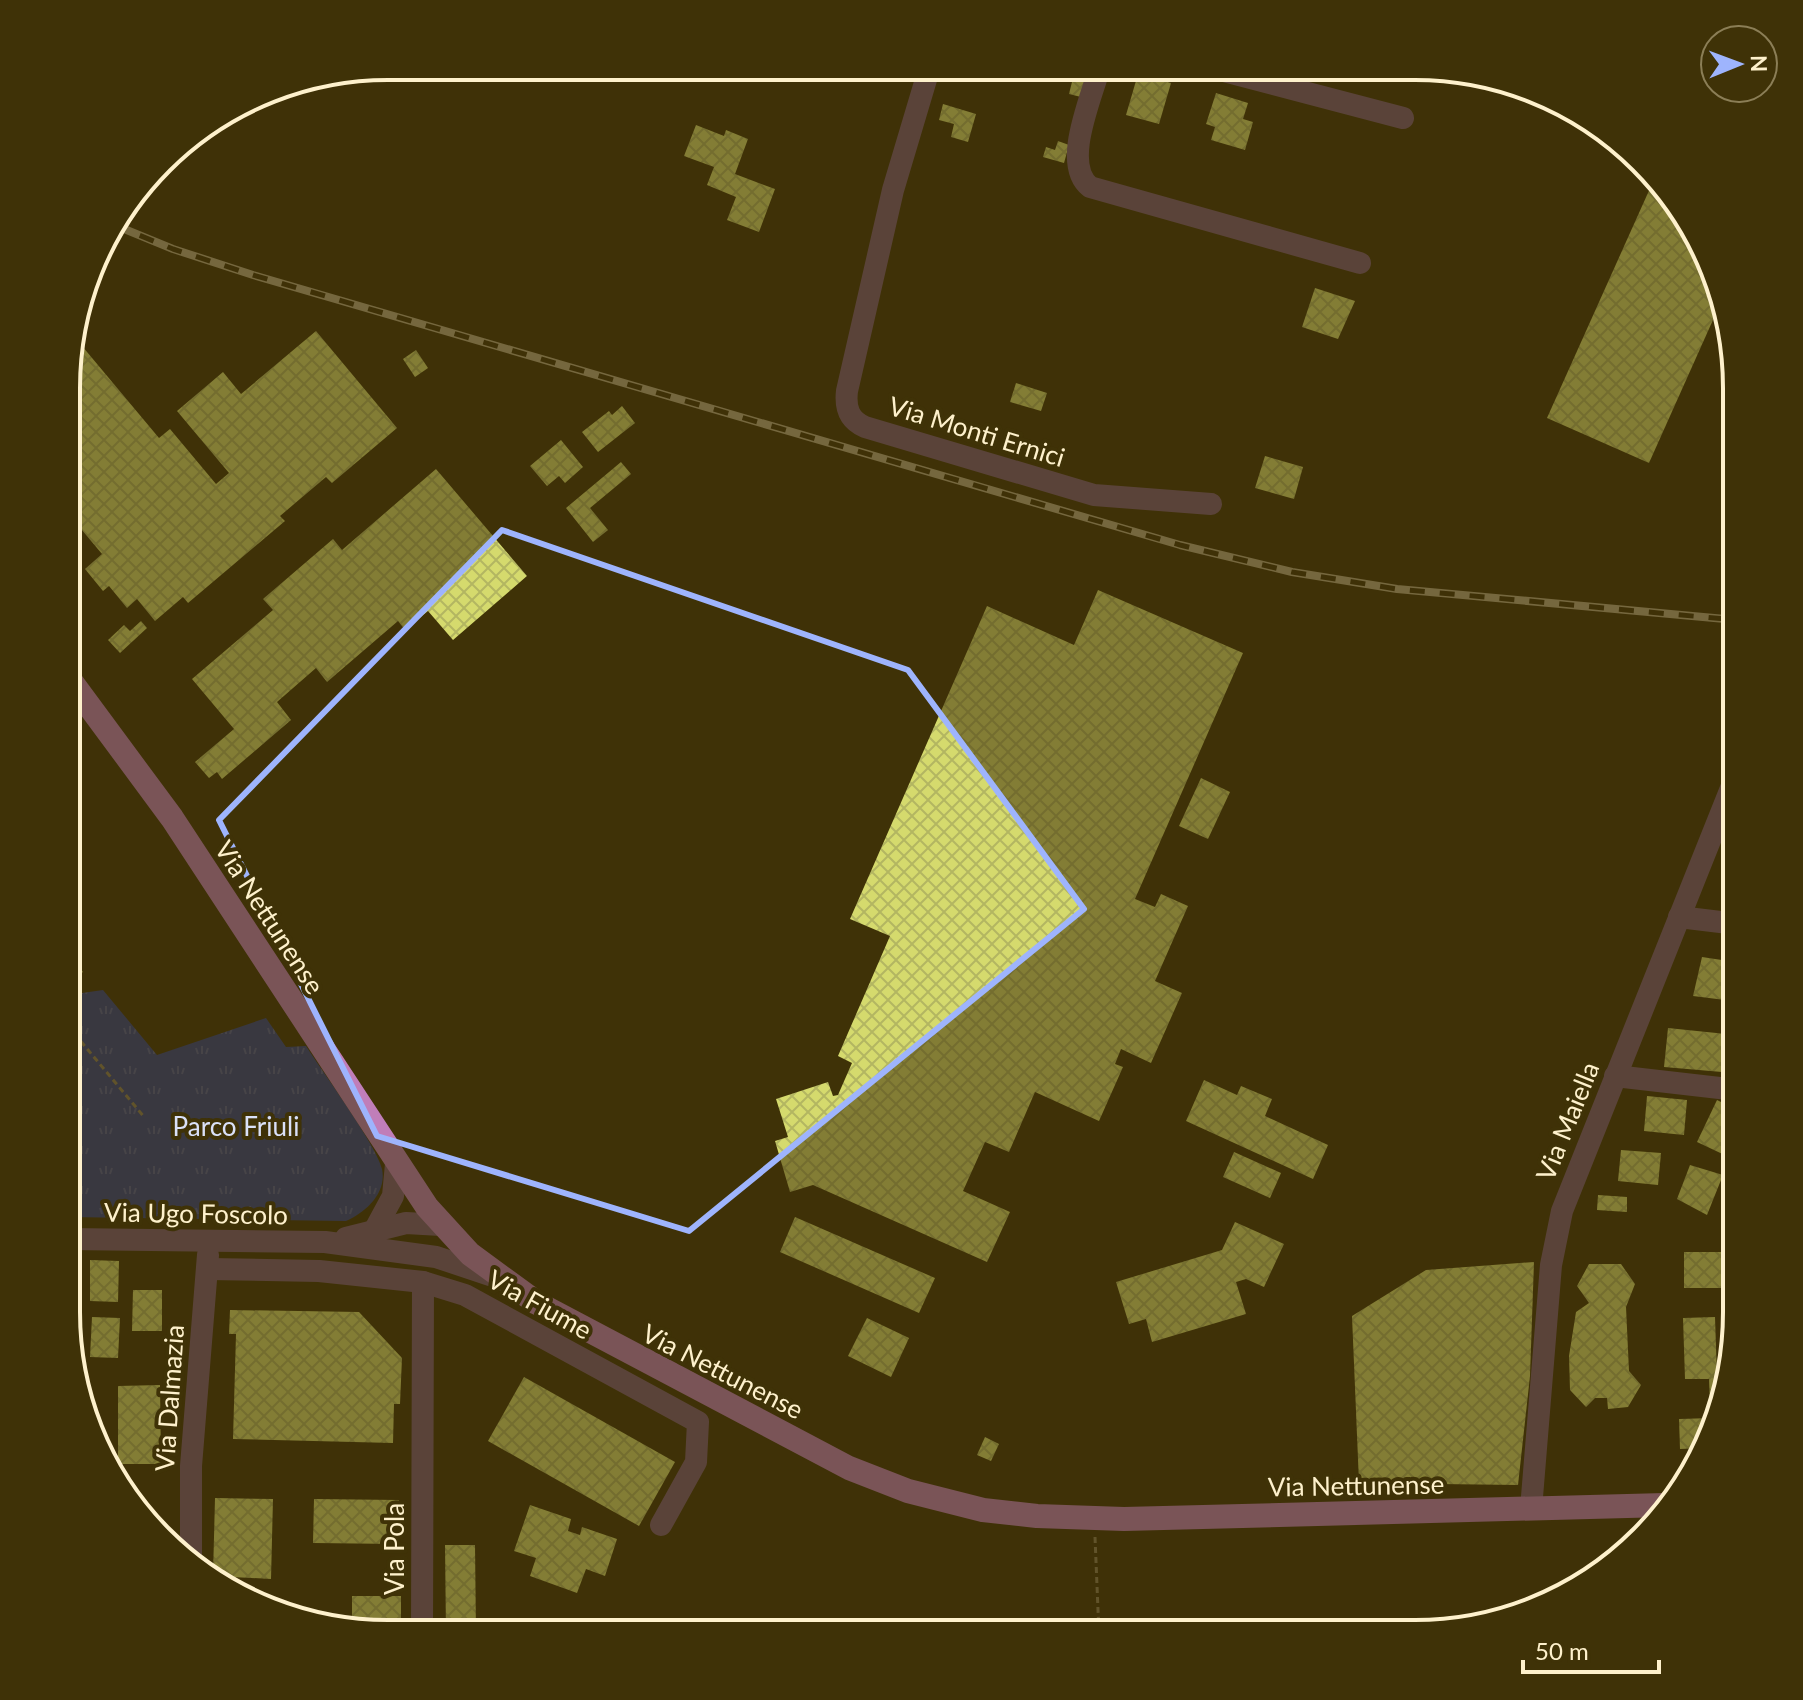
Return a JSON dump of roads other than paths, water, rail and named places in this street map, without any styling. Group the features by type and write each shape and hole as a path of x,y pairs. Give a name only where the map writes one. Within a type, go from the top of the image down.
{"main road":[{"name":"Via Nettunense","path":"80,694 172,818 396,1164 441,1225 504,1282 615,1347 878,1480 983,1510 1095,1519 1654,1505"}],"street":[{"name":"Via Monti Ernici","path":"926,80 875,260 847,391 851,417 865,427 1094,495 1211,504"},
{"path":"1096,80 1076,155 1077,171 1090,187 1360,263"},
{"path":"1258,80 1403,118"},
{"name":"Via Maiella","path":"1531,1509 1555,1239 1567,1196 1723,809"},
{"path":"1679,917 1723,922"},
{"path":"1615,1076 1723,1088"},
{"path":"373,1275 393,1196 396,1164"},
{"name":"Via Ugo Foscolo","path":"380,1243 406,1223 441,1225"},
{"name":"Via Ugo Foscolo","path":"80,1239 380,1243 467,1264 504,1282"},
{"name":"Via Dalmazia","path":"191,1548 191,1466 209,1241"},
{"name":"Via Fiume","path":"208,1269 373,1275 423,1282 465,1295 698,1422 696,1462 661,1525"},
{"name":"Via Pola","path":"422,1620 423,1282"}],"railway":[{"path":"124,229 173,249 253,275 1180,545 1292,572 1397,589 1723,619"}],"park label":[{"name":"Parco Friuli","path":"236,1126"}]}
